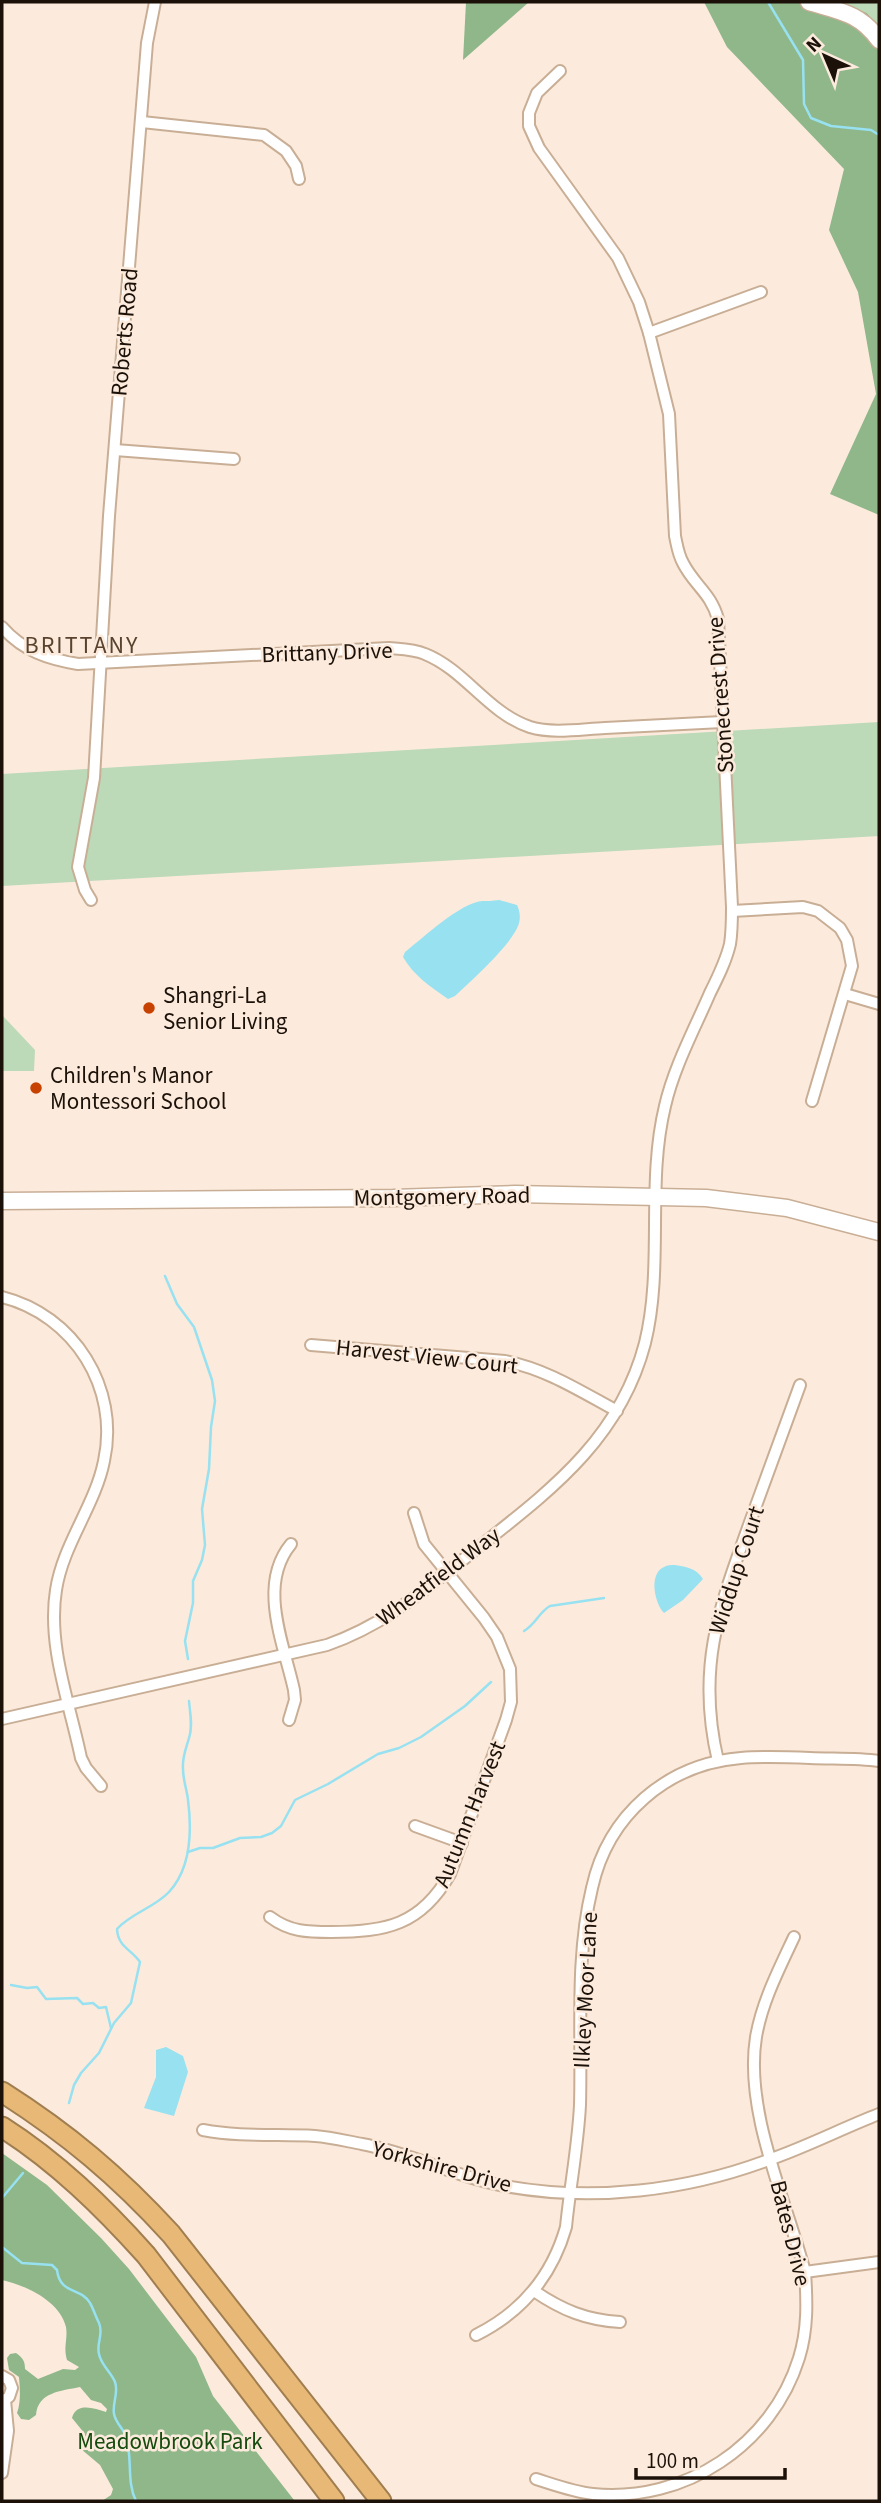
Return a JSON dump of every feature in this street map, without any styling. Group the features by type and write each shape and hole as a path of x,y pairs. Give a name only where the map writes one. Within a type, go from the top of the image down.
{"highway":[{"path":"2,2092 73,2139 139,2200 171,2234 381,2501"},
{"path":"2,2127 54,2165 117,2222 146,2255 334,2501"},
{"path":"2,2141 113,2226 216,2346"}],"main road":[{"path":"809,2 858,17 879,40"},
{"name":"Montgomery Road","path":"2,1201 393,1198 515,1194 706,1198 787,1208 879,1231"}],"street":[{"name":"Roberts Road","path":"91,900 78,867 94,778 115,450 147,43 155,2"},
{"name":"Stonecrest Drive","path":"560,71 544,85 532,102 529,126 533,138 618,258 639,302 668,414 678,553 683,565 709,595 718,619 732,933 724,963 683,1054 664,1107 657,1161 656,1197"},
{"path":"142,122 264,135 286,151 296,166 299,179"},
{"path":"649,333 761,292"},
{"path":"115,450 234,459"},
{"name":"Brittany Drive","path":"2,628 38,655 78,664 408,649 436,659 488,702 530,727 580,730 722,722"},
{"path":"732,911 803,907 818,911 840,928 851,953 852,966 845,994 812,1101"},
{"path":"845,994 879,1004"},
{"name":"Wheatfield Way","path":"2,1719 327,1645 375,1625 419,1595 550,1491 578,1463 617,1411 632,1379 644,1344 652,1304 656,1197"},
{"path":"2,1297 41,1314 72,1339 96,1376 108,1419 104,1461 65,1558 56,1590 55,1645 81,1758 101,1786"},
{"name":"Harvest View Court","path":"311,1345 524,1364 617,1411"},
{"name":"Widdup Court","path":"718,1761 709,1709 709,1663 714,1633 723,1597 800,1385"},
{"name":"Autumn Harvest","path":"270,1917 281,1925 302,1932 364,1932 401,1923 416,1915 441,1891 450,1874 506,1720 512,1686 510,1669 497,1637 424,1544 414,1513"},
{"path":"289,1720 295,1700 277,1616 274,1588 279,1560 291,1544"},
{"name":"Ilkley Moor Lane","path":"476,2335 508,2317 534,2291 546,2275 566,2227 579,2109 583,1951 590,1897 599,1864 610,1840 640,1801 676,1775 718,1761 766,1757 879,1760"},
{"path":"415,1826 462,1843"},
{"name":"Bates Drive","path":"536,2479 593,2494 650,2497 710,2469 747,2442 780,2401 799,2358 806,2320 805,2272 755,2097 754,2054 763,2011 793,1937"},
{"name":"Yorkshire Drive","path":"203,2130 331,2138 366,2145 479,2180 537,2190 610,2193 651,2190 722,2175 772,2159 879,2114"},
{"path":"805,2272 879,2262"},
{"path":"534,2291 569,2312 600,2321 620,2322"},
{"path":"2,2376 9,2380 12,2388 4,2400 8,2431 2,2473"}],"green space":[{"path":"466,2 529,2 463,60"},
{"path":"704,2 839,2 867,13 879,27 879,515 830,494 876,394 858,292 829,230 844,169 727,47"},
{"path":"839,2 879,2 879,27 867,13"},
{"path":"879,722 879,836 2,886 2,774"},
{"path":"2,1015 35,1050 34,1071 2,1071"},
{"name":"Meadowbrook Park","path":"2,2153 47,2185 129,2269 196,2357 213,2396 294,2500 102,2501 111,2495 113,2489 100,2465 81,2449 85,2434 72,2418 81,2408 106,2412 107,2409 101,2403 91,2400 80,2387 46,2397 41,2401 36,2415 29,2420 21,2419 17,2413 20,2400 19,2377 9,2370 7,2358 10,2354 16,2353 20,2356 25,2369 38,2379 63,2369 75,2370 79,2367 67,2360 66,2327 57,2309 31,2290 2,2280"}],"water":[{"path":"499,900 517,905 520,915 518,926 499,953 455,996 448,999 412,970 403,957 405,952 431,930 473,903"},
{"path":"675,1565 694,1570 703,1579 683,1600 664,1613 656,1596 656,1576 664,1567"},
{"path":"166,2047 183,2056 188,2072 174,2116 144,2108 156,2077 156,2050"}],"waterway":[{"path":"768,2 803,60 804,104 811,118 831,126 871,130 879,135"},
{"path":"165,1276 177,1304 194,1327 212,1380 215,1401 209,1469 202,1509 205,1545 193,1581 193,1603 185,1641 188,1659"},
{"path":"524,1631 550,1606 604,1598"},
{"path":"188,1852 213,1848 240,1838 261,1837 272,1833 281,1826 295,1800 378,1754 399,1748 421,1737 465,1706 491,1682"},
{"path":"69,2103 81,2073 99,2053 114,2023 131,2003 140,1962 122,1944 117,1929 169,1892 186,1861 190,1824 183,1765 191,1729 189,1701"},
{"path":"11,1985 37,1987 46,1999 77,1998 83,2004 93,2003 99,2008 106,2007 111,2028"},
{"path":"2,2198 23,2173"},
{"path":"2,2247 22,2263 52,2265 62,2283 86,2298 91,2305 100,2327 100,2358 116,2386 114,2414 128,2445 131,2486 136,2501"}],"place":[{"name":"Shangri-La Senior Living","path":"149,1008"},
{"name":"Children's Manor Montessori School","path":"36,1088"}],"district":[{"name":"BRITTANY","path":"82,645"}]}
